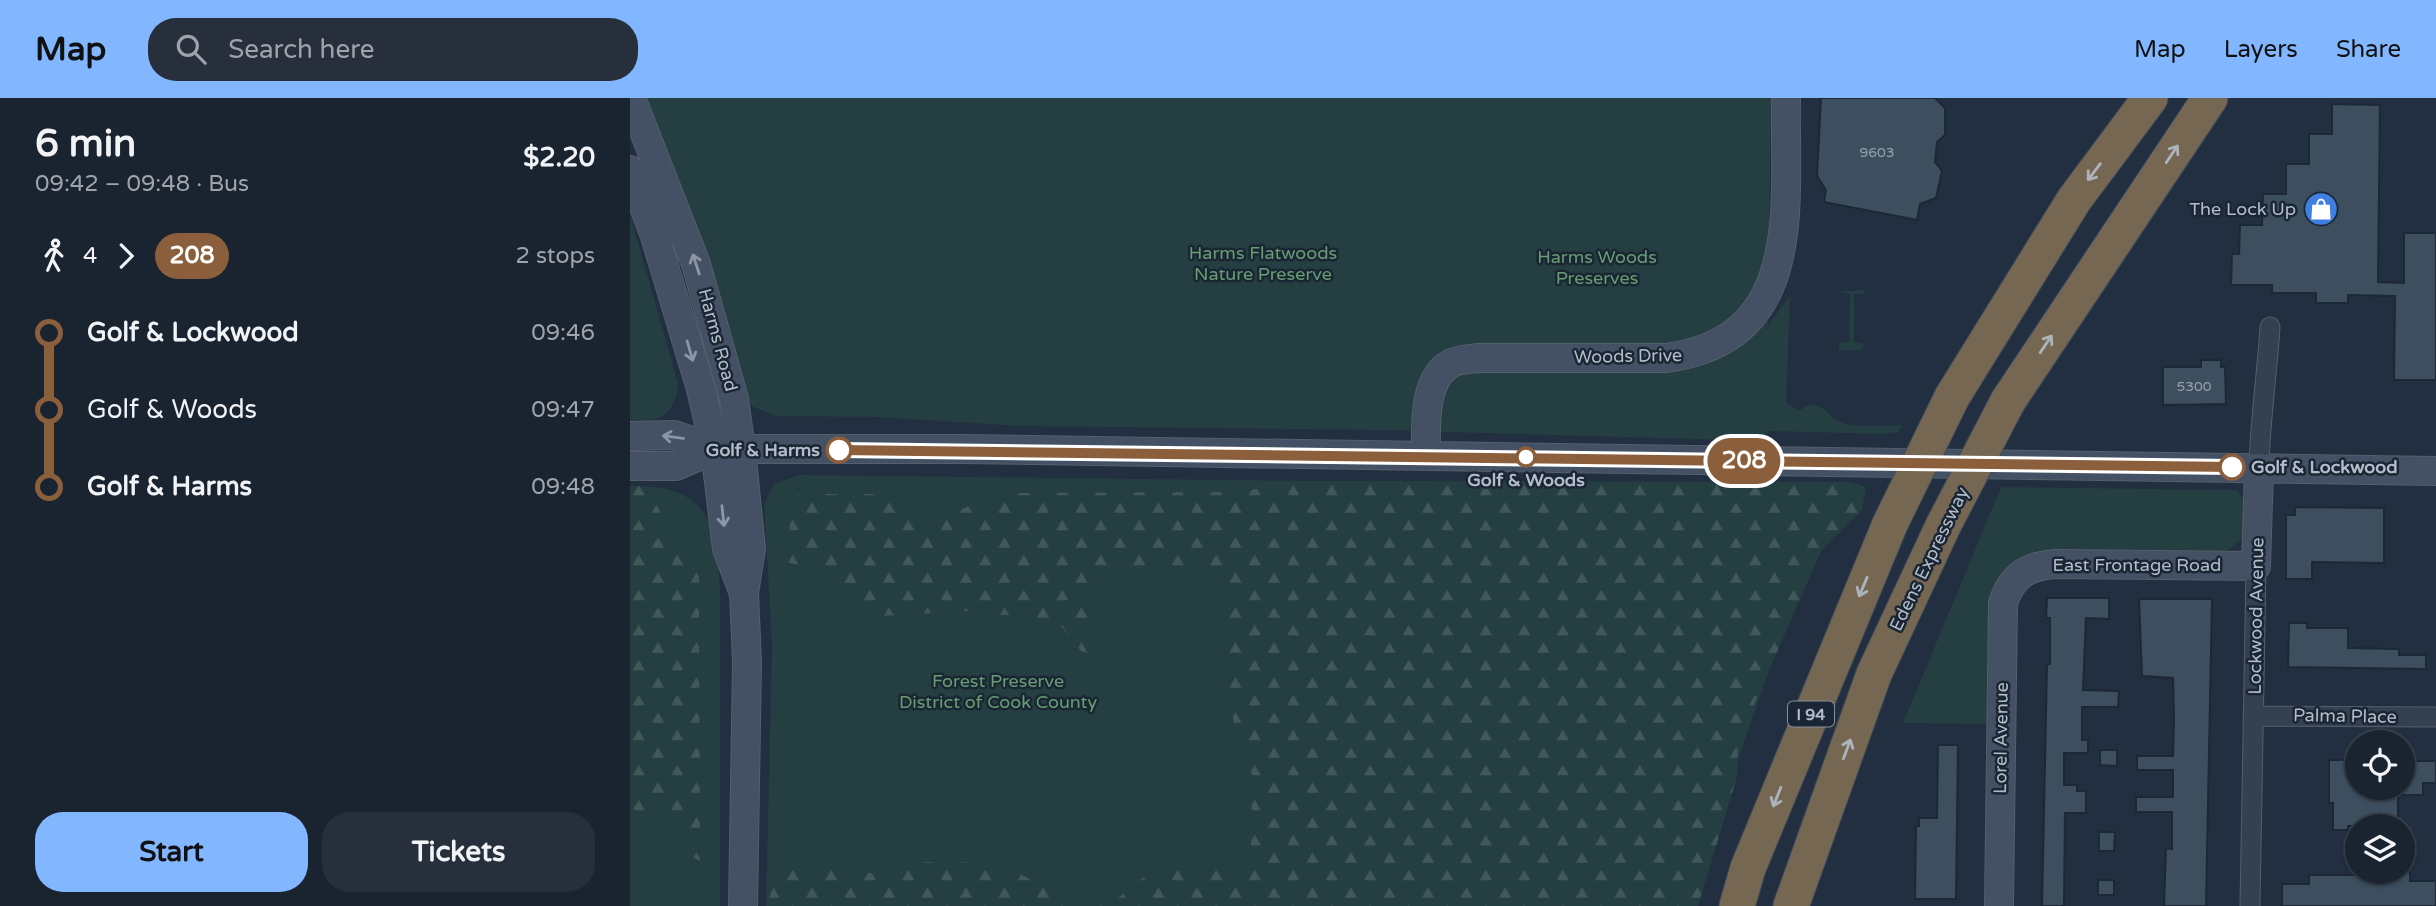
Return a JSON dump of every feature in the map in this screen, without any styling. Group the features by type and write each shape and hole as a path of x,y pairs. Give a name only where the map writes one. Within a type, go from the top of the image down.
{"highway":[{"name":"I 94","path":"1737,906 1748,868 1890,524 1952,397 2074,200 2150,98"},
{"name":"Edens Expressway","path":"1791,906 1874,674 1943,526 2008,401 2210,98"}],"main road":[{"name":"Harms Road","path":"631,98 696,264 734,398 728,449"},
{"name":"Woods Drive","path":"1426,456 1429,399 1438,376 1451,363 1479,358 1667,358 1696,354 1732,335 1761,304 1777,274 1784,233 1786,98"},
{"name":"Harms Road","path":"630,170 728,449 751,549 744,593 747,662 743,906"},
{"path":"630,436 674,435 728,449 2436,471"},
{"path":"630,466 676,466 728,449"},
{"name":"Lockwood Avenue","path":"2256,566 2259,468"},
{"name":"East Frontage Road","path":"2019,574 2036,565 2055,564 2256,566"},
{"name":"Lorel Avenue","path":"1998,906 2003,603 2009,586 2019,574"}],"street":[{"name":"Lockwood Avenue","path":"2259,468 2260,417 2266,397 2270,327"},
{"name":"Lockwood Avenue","path":"2250,906 2256,566"},
{"name":"Palma Place","path":"2253,716 2436,717"}],"green space":[{"name":"Harms Woods Preserves","path":"643,98 1771,98 1768,325 1790,296 1786,403 1799,411 1810,404 1816,406 1845,424 1902,425 1899,432 1883,434 1768,431 1767,441 1376,430 1018,426 879,417 778,416 753,407 745,396"},
{"path":"630,214 678,384 674,403 669,410 656,419 630,425"},
{"path":"1864,290 1864,294 1854,294 1854,342 1865,344 1862,350 1839,350 1839,342 1849,342 1850,294 1838,292"},
{"name":"Forest Preserve District of Cook County","path":"799,475 1307,481 1851,482 1795,594 1688,906 766,906 772,646 764,504 774,484"},
{"name":"Forest Preserve District of Cook County","path":"1286,481 1851,482 1866,487 1862,510 1821,551 1738,742 1737,777 1698,906 766,906 777,878 790,863 819,863 836,872 854,876 927,862 998,863 1054,891 1086,902 1113,902 1156,867 1238,866 1251,849 1252,774 1235,733 1228,674 1227,588 1220,578 1198,569 1095,572 1089,591 1091,633 1088,653 1081,651 1056,620 966,611 879,616 815,567 789,563 790,501 798,494 872,494 923,513 956,512 998,493 1230,492 1267,488"},
{"path":"630,486 676,492 691,500 702,511 710,525 715,543 720,589 720,906 630,906"},
{"path":"630,486 648,487 669,530 690,552 699,577 700,861 688,855 685,834 676,825 630,808"},
{"path":"2001,487 2236,490 2246,502 2245,536 2227,551 2211,553 2024,561 1989,724 1903,723"}],"building":[{"path":"1821,98 1935,98 1945,108 1945,135 1937,142 1935,162 1942,171 1936,198 1920,204 1917,220 1824,202 1826,190 1817,176"},
{"name":"The Lock Up","path":"2332,104 2380,105 2378,282 2404,283 2404,233 2436,233 2436,380 2394,380 2395,296 2348,295 2348,303 2316,303 2316,293 2272,293 2272,285 2231,285 2232,254 2239,254 2240,225 2262,225 2263,194 2286,194 2286,164 2309,164 2309,134 2332,134"},
{"path":"2201,360 2221,360 2221,367 2225,367 2226,404 2163,405 2163,367 2201,367"},
{"path":"2295,507 2384,508 2384,563 2312,562 2312,579 2286,579 2286,515 2295,515"},
{"path":"2047,598 2109,598 2109,619 2086,618 2083,690 2119,691 2118,707 2082,707 2082,740 2088,740 2088,753 2064,753 2064,785 2077,785 2077,791 2086,791 2086,813 2065,813 2064,906 2042,906 2047,664 2050,664"},
{"path":"2139,599 2212,599 2206,906 2164,906 2166,848 2172,849 2172,812 2136,812 2136,797 2173,797 2173,770 2137,770 2137,756 2173,756 2174,716 2173,678 2142,676"},
{"path":"2289,623 2307,623 2307,628 2348,628 2348,648 2399,649 2399,655 2426,655 2426,669 2288,667"},
{"path":"1938,745 1958,745 1956,899 1915,899 1916,826 1919,826 1919,818 1937,818"},
{"path":"2100,750 2117,750 2117,766 2100,765"},
{"path":"2329,760 2345,760 2345,800 2398,800 2398,814 2345,814 2345,830 2333,830 2333,803 2329,803"},
{"path":"2415,761 2436,761 2436,783 2423,783 2423,795 2415,795"},
{"path":"2099,832 2115,832 2114,851 2099,851"},
{"path":"2309,875 2345,875 2345,884 2415,884 2415,881 2436,881 2436,906 2282,906 2282,884 2309,884"},
{"path":"2098,880 2114,880 2114,895 2098,895"}],"bus line":[{"name":"208","path":"839,450 962,449 2232,467"}],"place":[{"name":"The Lock Up","path":"2321,209"},
{"name":"Golf & Harms","path":"839,450"},
{"name":"Golf & Woods","path":"1526,457"},
{"name":"Golf & Lockwood","path":"2232,467"}],"park label":[{"name":"Harms Flatwoods Nature Preserve","path":"1263,263"}]}
